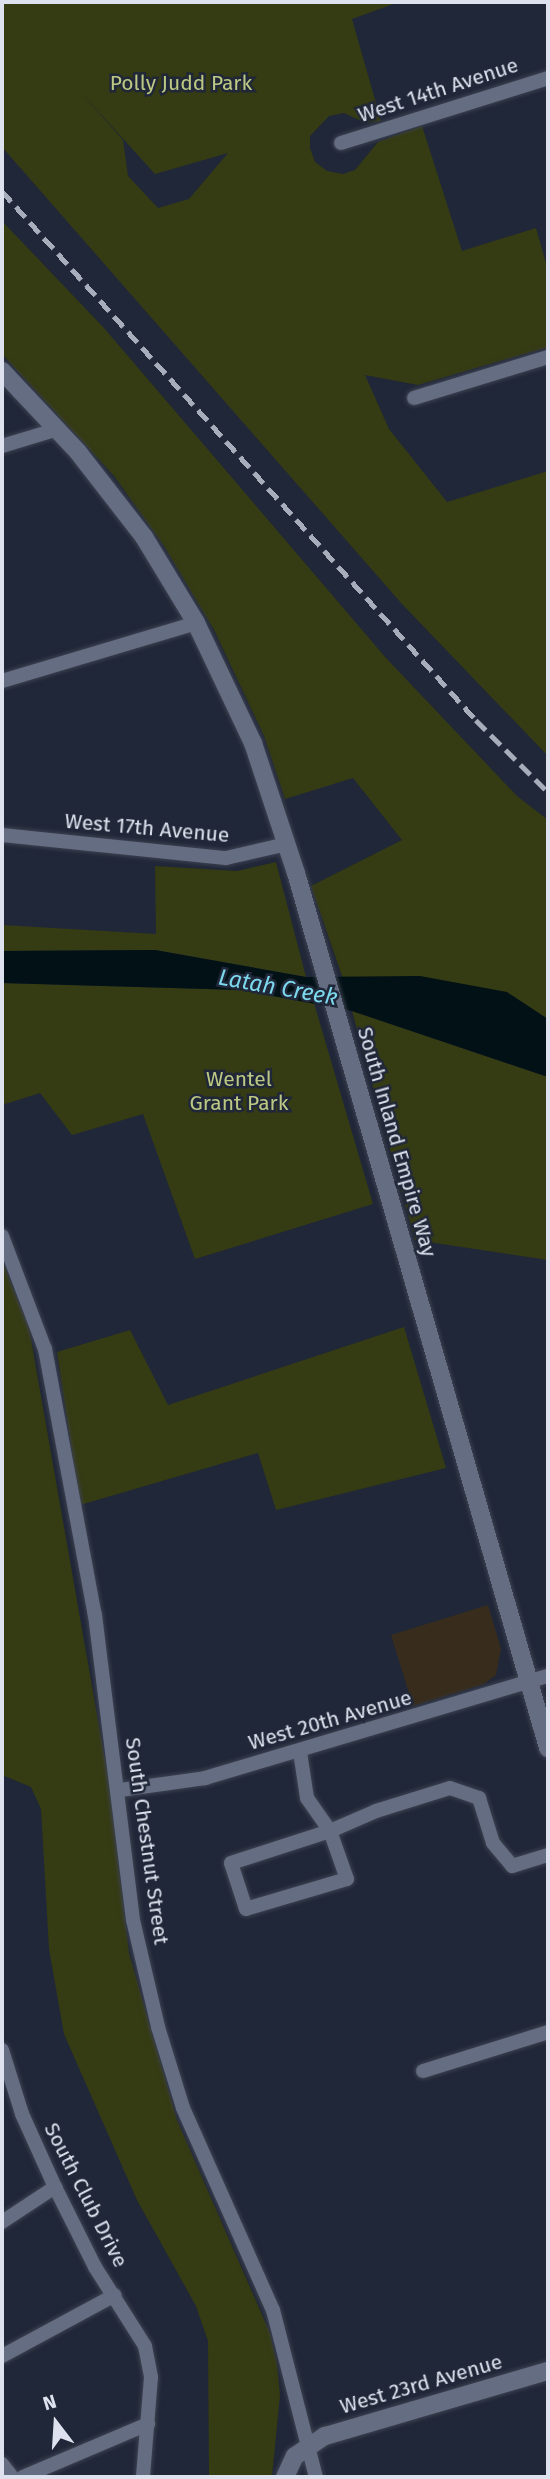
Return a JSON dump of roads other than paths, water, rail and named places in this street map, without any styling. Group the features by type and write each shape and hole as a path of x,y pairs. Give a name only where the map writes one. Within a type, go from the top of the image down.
{"street":[{"name":"West 14th Avenue","path":"341,143 548,78"},
{"path":"414,398 548,357"},
{"name":"South Inland Empire Way","path":"2,371 58,429 128,515 196,623 248,730 310,922 548,1748"},
{"path":"2,446 58,429"},
{"path":"2,681 196,623"},
{"name":"West 17th Avenue","path":"2,835 217,858 287,844"},
{"name":"South Chestnut Street","path":"2,1236 43,1337 96,1615 120,1790 133,1920 158,2027 183,2108 274,2311 316,2477"},
{"name":"West 20th Avenue","path":"120,1790 205,1777 300,1752 548,1676"},
{"path":"300,1752 307,1798 330,1831 347,1878 246,1909 231,1863 330,1831 450,1788 479,1798 493,1843 512,1866 548,1855"},
{"path":"423,2071 548,2032"},
{"name":"South Club Drive","path":"2,2050 22,2114 55,2187 85,2249 138,2329 149,2360 148,2424 143,2477"},
{"path":"2,2222 55,2187"},
{"path":"2,2356 115,2295"},
{"name":"West 23rd Avenue","path":"308,2445 336,2432 548,2371"},
{"path":"23,2477 148,2424"},
{"path":"285,2477 295,2456 308,2445"},
{"path":"2,2464 12,2477"}],"water":[{"name":"Latah Creek","path":"155,950 306,977 420,976 507,992 548,1019 548,1077 352,1011 241,990 2,983 2,951"}],"railway":[{"path":"2,191 476,720 548,792"}],"park label":[{"name":"Polly Judd Park","path":"181,83"},
{"name":"Wentel Grant Park","path":"239,1091"}]}
